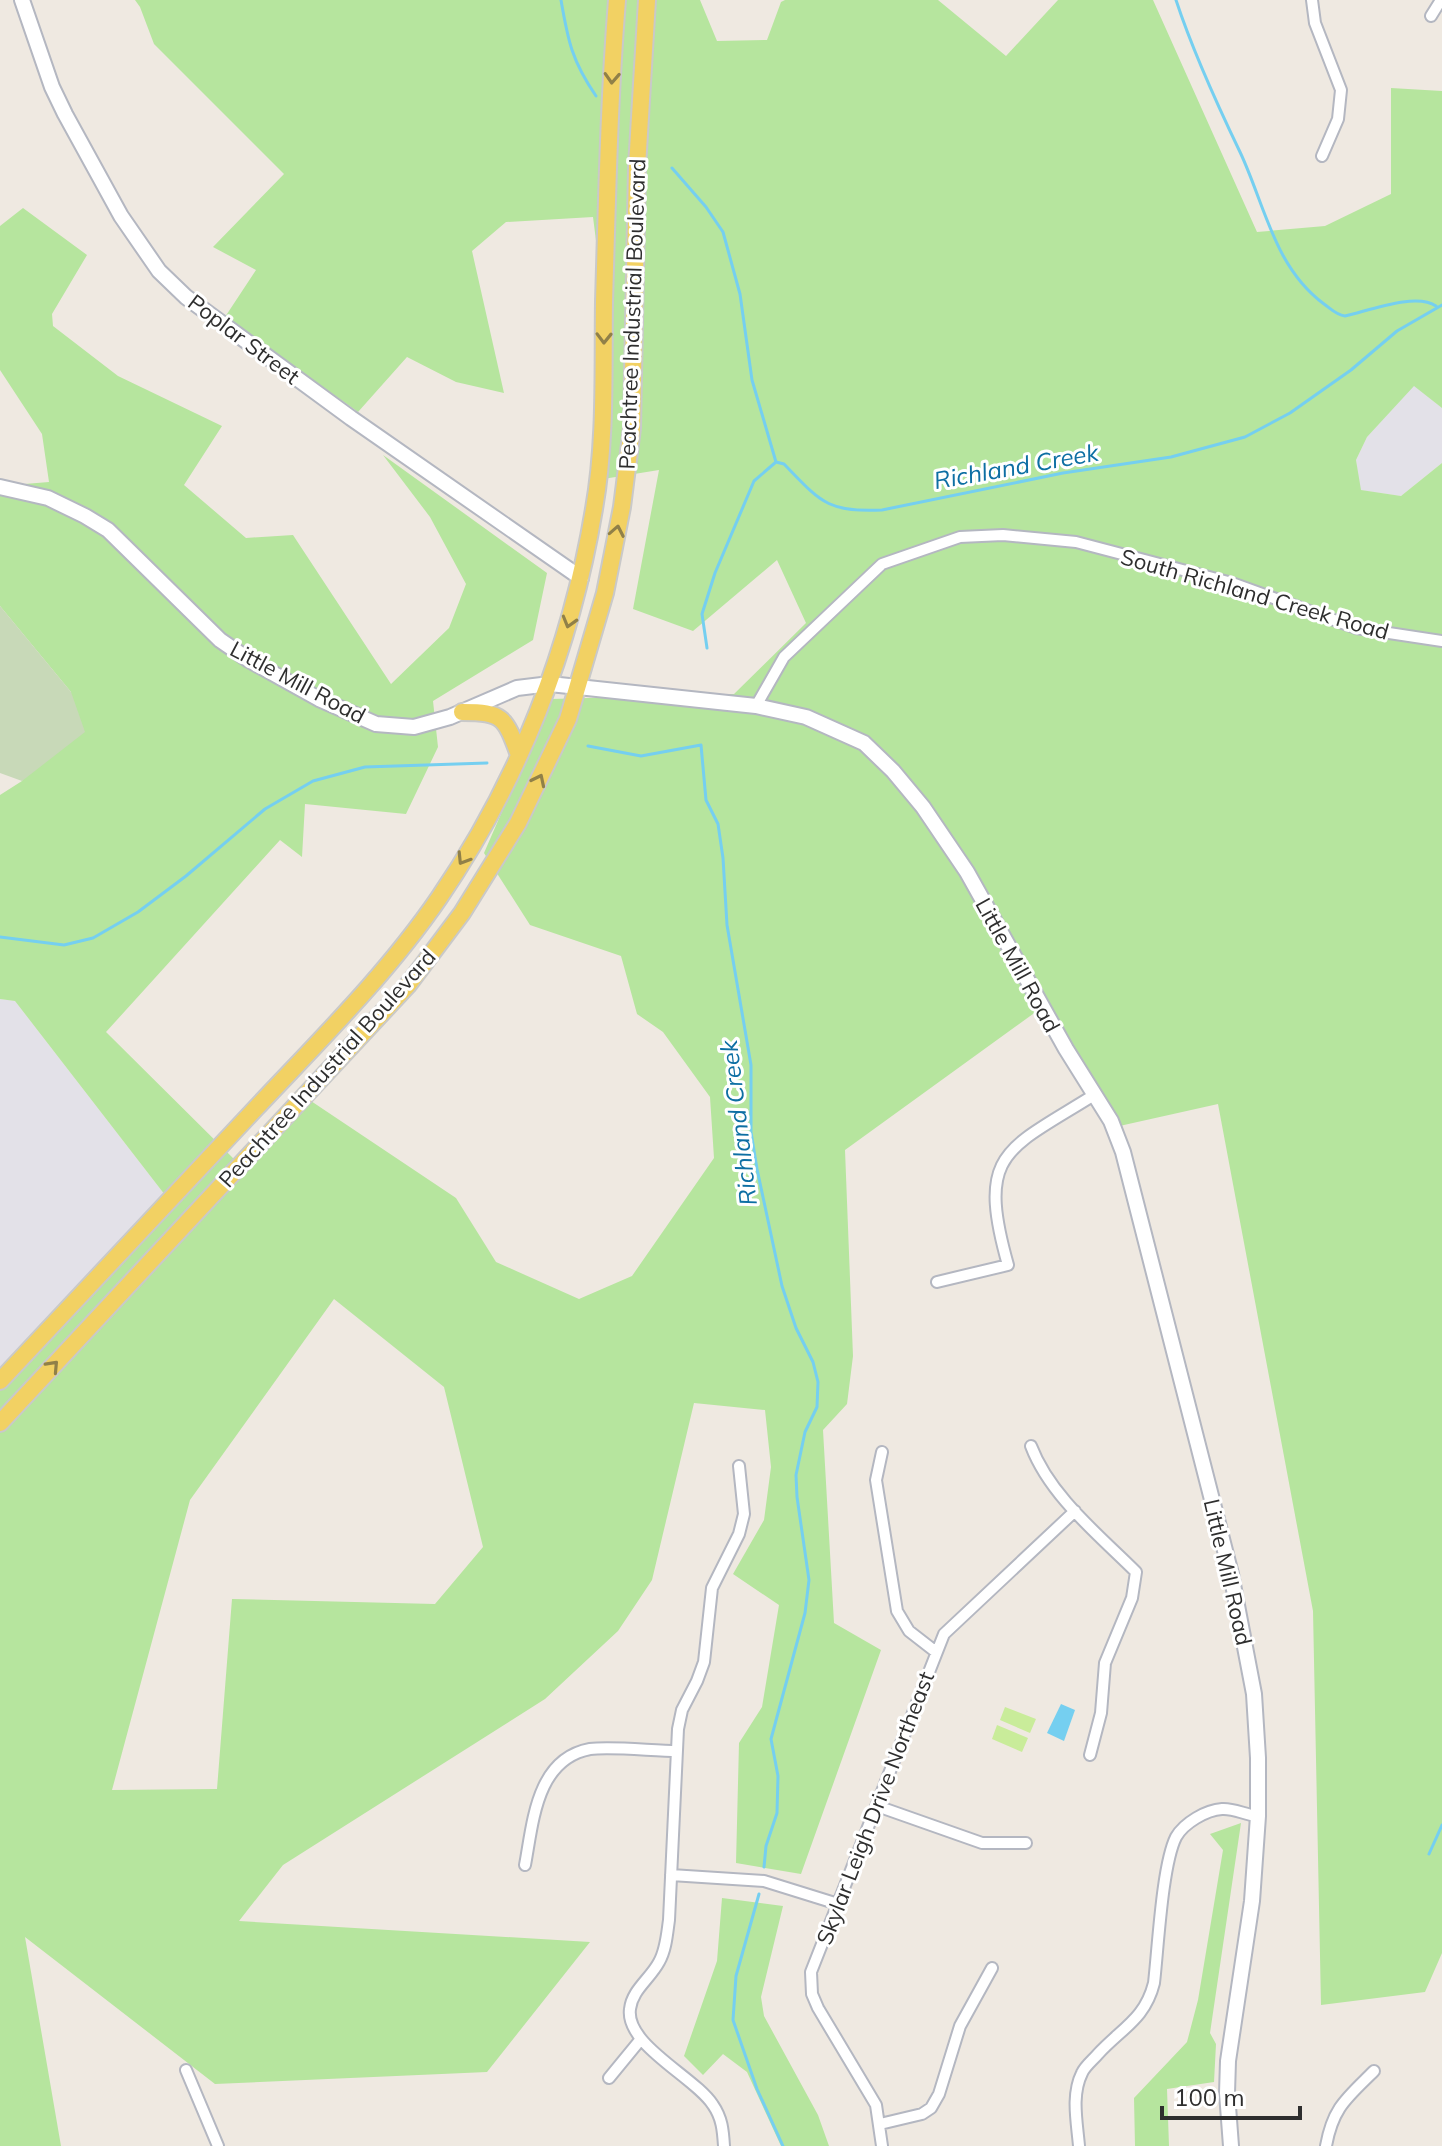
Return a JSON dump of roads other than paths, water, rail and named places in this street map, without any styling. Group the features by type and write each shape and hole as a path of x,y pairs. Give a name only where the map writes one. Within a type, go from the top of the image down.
{"main road":[{"name":"Peachtree Industrial Boulevard","path":"0,1381 322,1038 384,967 438,899 492,809 519,755 550,684 581,578 595,504 603,426 611,108 617,0"},
{"name":"Peachtree Industrial Boulevard","path":"0,1423 408,985 462,913 518,823 568,719 605,593 622,507 632,428 640,110 647,0"},
{"path":"611,108 640,110"},
{"path":"462,712 489,712 508,726 519,755"},
{"path":"218,1148 238,1168"}],"street":[{"name":"Poplar Street","path":"22,0 52,87 65,114 121,216 159,271 186,297 351,418 581,578"},
{"path":"1312,0 1315,23 1341,90 1338,119 1322,156"},
{"path":"1431,16 1441,0"},
{"name":"Little Mill Road","path":"0,487 48,498 108,530 220,640 249,660 376,724 414,727 462,712 517,688 550,684 756,706 806,717 864,743 923,807 967,872 1111,1121 1123,1152 1231,1574 1254,1694 1258,1758 1258,1816 1252,1901 1228,2061 1231,2146"},
{"name":"South Richland Creek Road","path":"756,706 784,657 882,564 960,537 1003,535 1076,542 1232,583 1356,628 1442,641"},
{"path":"937,1282 1008,1265 995,1211 996,1178 1002,1163 1022,1140 1094,1095"},
{"path":"1031,1446 1039,1467 1075,1511 1136,1572 1132,1598 1105,1663 1101,1713 1090,1755"},
{"path":"882,1452 876,1480 897,1611 909,1631 936,1652"},
{"path":"724,2146 722,2123 712,2102 634,2032 629,2012 634,1995 660,1961 669,1920 677,1751 682,1710 704,1662 712,1588 739,1534 744,1514 739,1466"},
{"name":"Skylar Leigh Drive Northeast","path":"882,2146 876,2105 839,2046 812,1994 811,1972 944,1634 1075,1511"},
{"path":"525,1865 539,1796 552,1771 573,1756 590,1749 677,1751"},
{"path":"877,1806 982,1843 1026,1843"},
{"path":"1079,2146 1075,2105 1082,2072 1117,2034 1142,2013 1150,2000 1175,1839 1184,1826 1207,1813 1222,1809 1258,1816"},
{"path":"671,1875 764,1881 838,1904"},
{"path":"880,2124 922,2114 931,2108 939,2094 960,2026 992,1968"},
{"path":"609,2078 641,2039"},
{"path":"186,2070 218,2146"},
{"path":"1326,2146 1330,2122 1343,2102 1374,2071"}],"water":[{"path":"1061,1704 1075,1710 1064,1741 1047,1733"}],"waterway":[{"path":"561,0 572,50 596,96"},
{"path":"1176,0 1197,58 1282,254 1307,289 1334,312 1345,316 1404,302 1427,302 1436,306"},
{"path":"672,168 723,232 740,294 752,380 776,462"},
{"name":"Richland Creek","path":"776,462 784,464 816,496 836,507 882,510 1063,473 1171,457 1245,437 1290,413 1351,370 1397,331 1442,305"},
{"name":"Richland Creek","path":"707,648 702,614 715,573 754,481 776,462"},
{"name":"Richland Creek","path":"588,746 641,756 701,745 706,800 718,824 727,925 751,1065 751,1132 757,1169 782,1286 818,1382 817,1407 805,1432 796,1475 809,1580 805,1613 771,1739 778,1776 777,1813 766,1846 764,1867"},
{"path":"0,937 64,945 93,938 138,912 265,809 313,781 365,767 487,763"},
{"path":"1429,1854 1442,1825"},
{"name":"Richland Creek","path":"759,1894 736,1976 733,2020 757,2089 783,2146"}]}
